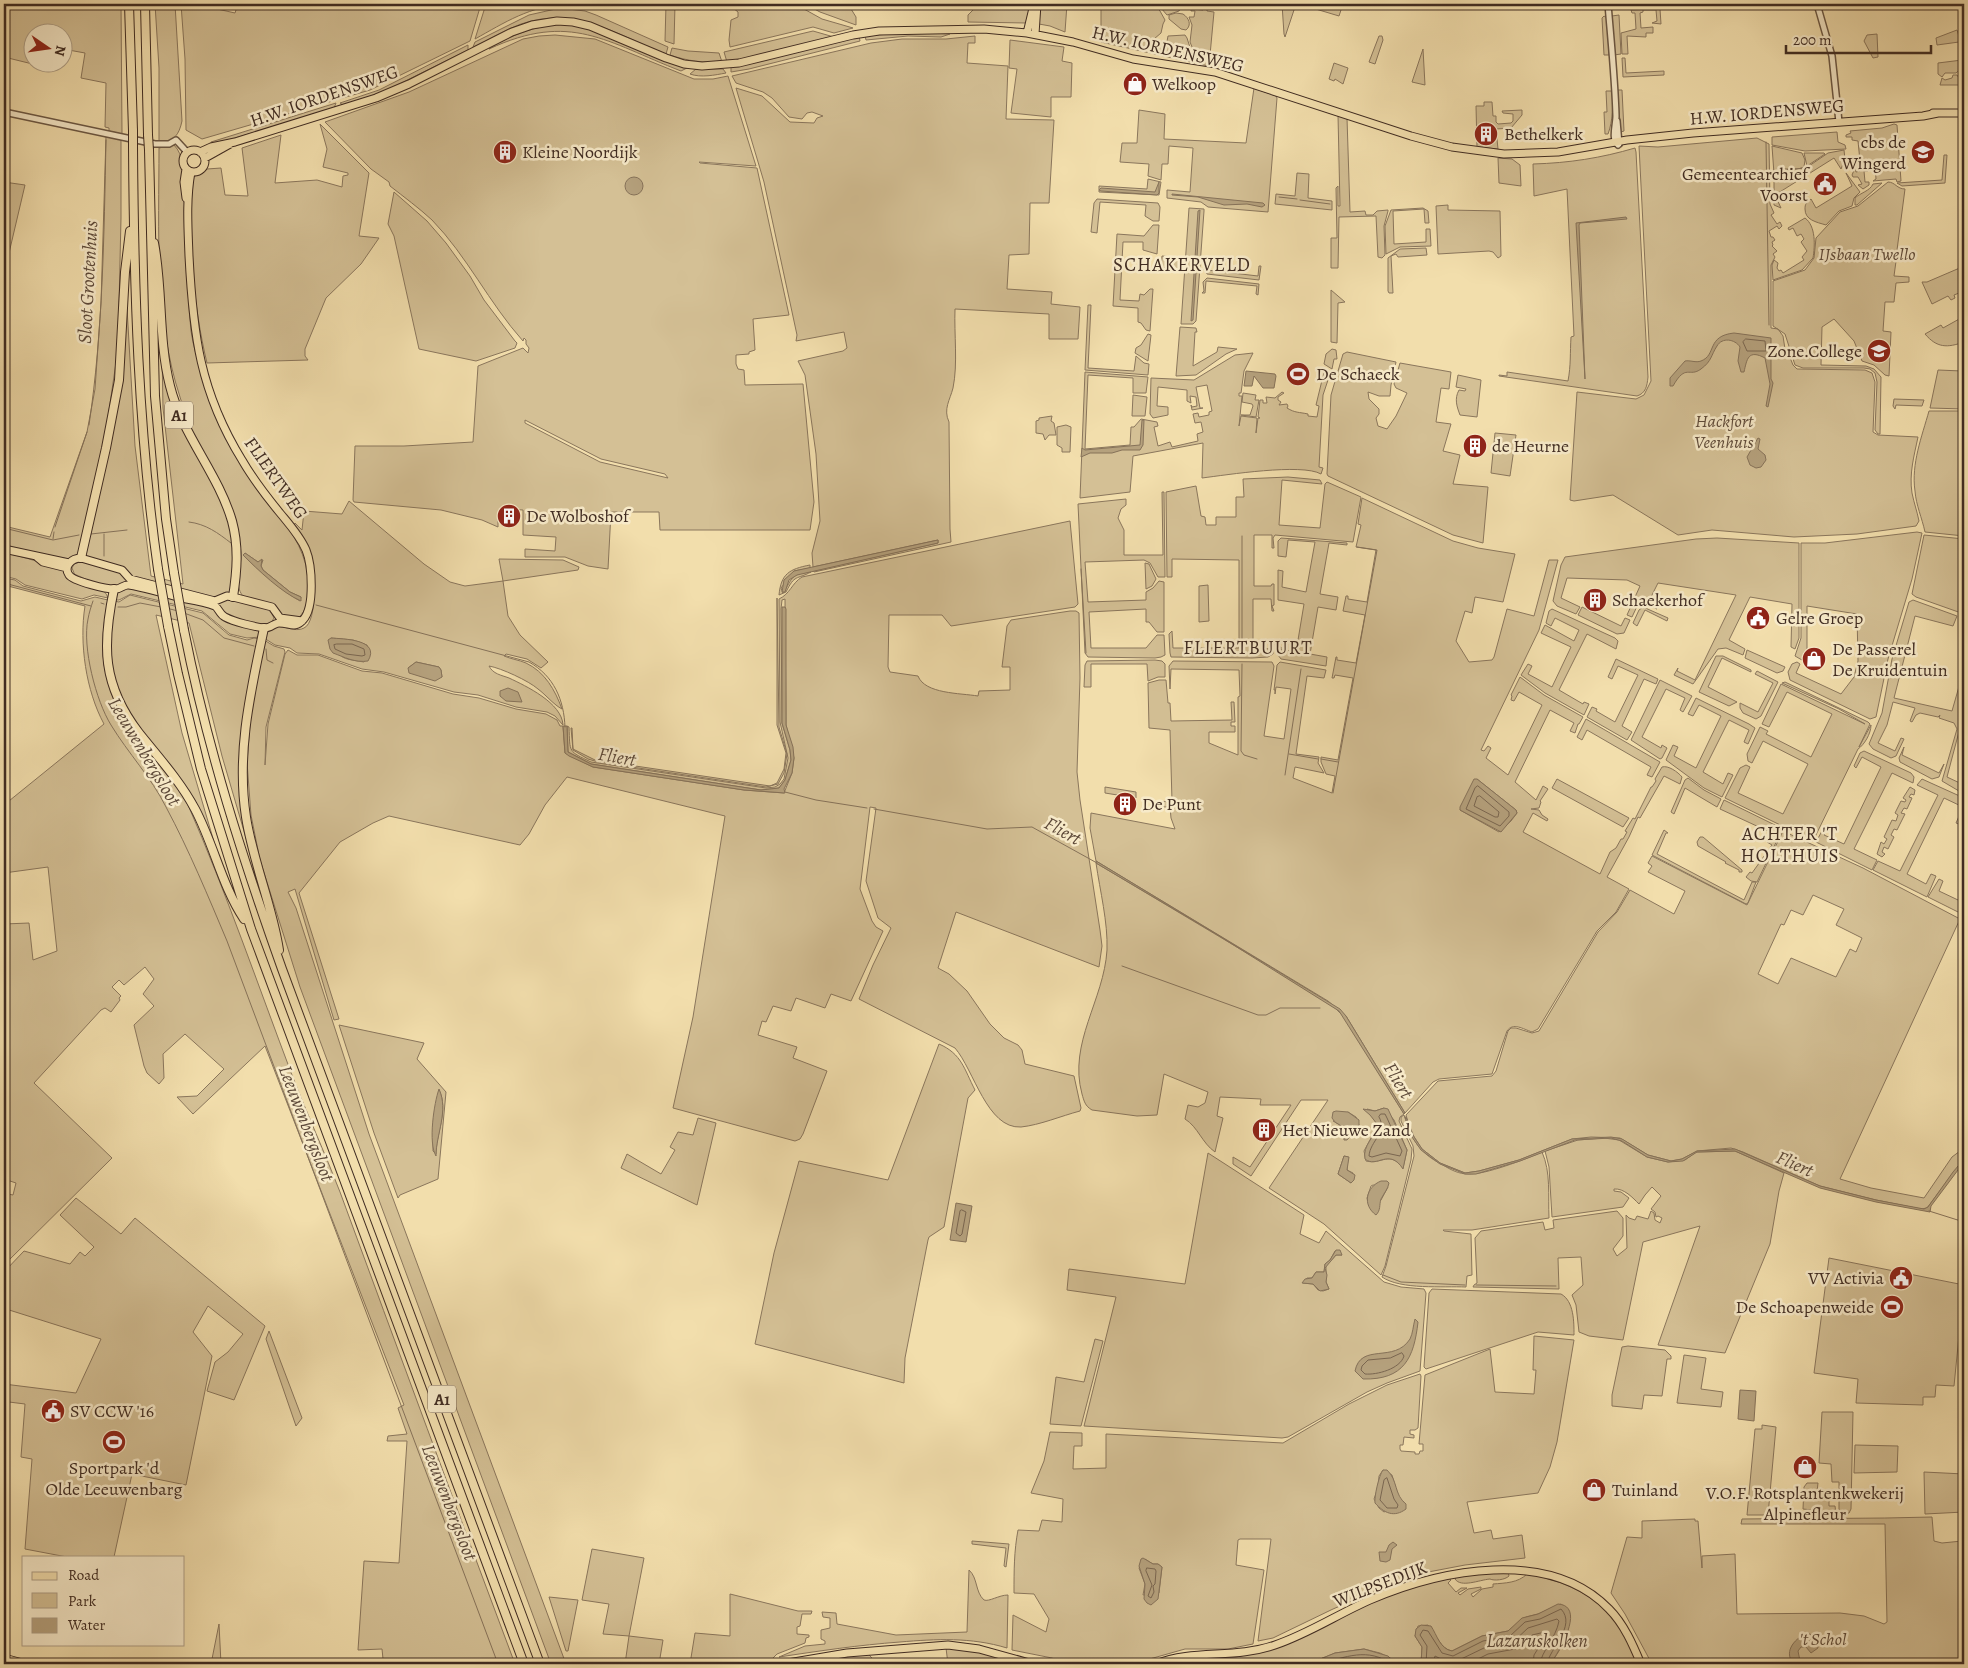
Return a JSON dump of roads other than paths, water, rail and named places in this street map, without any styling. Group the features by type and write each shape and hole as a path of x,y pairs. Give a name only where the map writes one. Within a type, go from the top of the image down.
{"highway":[{"name":"A1","path":"129,4 133,207 140,396 146,475 158,570 178,674 201,769 251,929 524,1664"},
{"name":"A1","path":"145,4 155,396 162,483 184,630 206,730 244,860 282,969 540,1664"},
{"name":"A1","path":"81,558 119,380 125,272 133,207"},
{"name":"A1","path":"150,224 158,266 166,370 179,413 220,492 232,523 237,557 232,597"},
{"name":"A1","path":"114,589 106,638 108,668 116,694 130,720 188,797 210,841 234,903 251,929"},
{"name":"A1","path":"264,628 247,712 243,755 243,788 252,845 275,924 282,969"}],"main road":[{"path":"1027,33 1035,4"},
{"path":"1035,4 1035,34"},
{"name":"H.W. IORDENSWEG","path":"202,155 220,144 235,142 376,98 409,84 512,32 543,22 567,21 590,26 666,58 684,64 702,66 735,64 853,35 879,31 984,29 1035,34 1073,42 1133,60 1215,72 1411,136 1452,147 1514,154 1549,153 1651,138 1924,116 1938,113 1964,113"},
{"path":"193,150 202,155 203,168 198,172 189,171 182,160 187,152 193,150"},
{"name":"FLIERTWEG","path":"189,171 188,203 192,311 202,366 218,413 240,457 266,495 298,535 306,550 309,561 312,586 308,612 302,621 293,626 277,620 271,627 264,628"},
{"path":"4,549 37,557 43,562 68,566"},
{"path":"264,628 225,617 214,606 129,582 122,570 81,558 75,559 68,566 68,574 72,578 114,589 129,582 215,601 227,596 270,606 276,611 277,620"},
{"name":"WILPSEDIJK","path":"1156,1664 1184,1656 1231,1654 1261,1649 1284,1641 1361,1604 1400,1588 1458,1573 1488,1570 1512,1570 1549,1576 1585,1591 1598,1599 1615,1616 1626,1633 1641,1664"},
{"path":"782,1664 847,1653 948,1645 979,1649 1033,1664"},
{"path":"4,1658 26,1664"}],"street":[{"path":"1608,4 1618,143"},
{"path":"1817,4 1829,41 1839,122"},
{"path":"4,112 155,144 169,144 176,140 187,152"}],"water":[{"path":"630,177 638,177 643,182 641,193 630,195 625,190 625,182"},
{"path":"1159,182 1159,193 1157,195 1099,190 1101,188 1155,192"},
{"path":"1172,194 1263,203 1265,205 1262,207 1247,204 1224,205 1198,197"},
{"path":"1200,210 1193,320 1191,321 1198,211"},
{"path":"1626,217 1627,219 1580,223 1579,225 1585,379 1576,223"},
{"path":"1734,333 1771,338 1771,379 1773,383 1768,407 1766,406 1770,384 1765,358 1759,355 1752,355 1747,359 1744,372 1741,372 1738,361 1740,347 1735,342 1728,340 1719,343 1705,366 1697,371 1684,373 1673,386 1670,386 1670,378 1685,361 1701,361 1709,355 1719,338"},
{"path":"1246,371 1275,374 1274,388 1263,388 1254,376 1252,386 1244,386"},
{"path":"1142,420 1144,420 1143,445 1140,450 1090,453 1081,457 1082,448 1085,450 1140,445"},
{"path":"1758,438 1760,439 1758,449 1765,455 1766,460 1761,467 1756,468 1750,465 1747,457"},
{"path":"938,540 938,543 797,575 789,580 785,592 782,592 784,580 794,571"},
{"path":"245,553 258,562 262,559 261,566 263,570 290,592 301,597 301,601 270,581 243,555"},
{"path":"782,607 786,609 786,725 793,747 794,758 792,773 784,789 785,793 744,790 593,767 565,753 563,726 567,726 568,752 591,764 761,790 779,788 785,780 791,760 782,723"},
{"path":"331,638 351,640 365,644 371,654 368,661 345,658 333,653 328,640"},
{"path":"416,662 439,667 442,677 435,681 409,673 408,668"},
{"path":"508,688 518,692 522,702 506,701 500,696 500,691"},
{"path":"1474,779 1477,779 1516,810 1517,813 1501,832 1460,810"},
{"path":"1096,861 1340,1009 1405,1113 1339,1011 1216,934 1096,863"},
{"path":"439,1089 443,1106 436,1156 432,1142 432,1133 435,1104"},
{"path":"1384,1108 1388,1109 1407,1150 1403,1169 1393,1160 1388,1159 1374,1162 1365,1159 1365,1149 1377,1124 1363,1109 1375,1111"},
{"path":"1333,1112 1348,1112 1359,1120 1359,1125 1347,1140 1344,1140 1343,1127 1332,1118"},
{"path":"1405,1117 1422,1149 1440,1163 1465,1173 1519,1160 1572,1139 1611,1137 1622,1139 1648,1155 1671,1161 1682,1159 1697,1151 1735,1149 1820,1186 1876,1200 1924,1209 1928,1207 1964,1159 1964,1162 1931,1206 1930,1212 1876,1202 1820,1188 1735,1151 1697,1152 1683,1161 1668,1162 1647,1157 1622,1141 1611,1138 1575,1140 1520,1161 1476,1174 1465,1174 1440,1164 1421,1150 1412,1137"},
{"path":"1344,1156 1349,1157 1347,1170 1355,1175 1351,1183 1338,1174"},
{"path":"1381,1181 1389,1183 1376,1215 1367,1201 1372,1187"},
{"path":"956,1203 972,1206 966,1242 950,1240"},
{"path":"1336,1250 1340,1250 1342,1255 1336,1255 1325,1268 1326,1282 1329,1289 1320,1291 1313,1284 1302,1283 1305,1279 1312,1278 1316,1272 1324,1272 1325,1264"},
{"path":"1415,1319 1418,1322 1410,1356 1397,1371 1388,1376 1363,1379 1355,1371 1358,1362 1364,1357 1396,1350 1403,1346 1411,1337"},
{"path":"1740,1390 1756,1391 1754,1421 1738,1419"},
{"path":"1383,1470 1387,1470 1393,1478 1402,1500 1406,1504 1406,1509 1402,1512 1393,1514 1386,1512 1375,1503 1377,1486"},
{"path":"1393,1542 1397,1545 1392,1549 1390,1560 1386,1562 1380,1561 1379,1552 1386,1552 1389,1545"},
{"path":"1143,1558 1162,1567 1158,1599 1151,1605 1144,1599 1145,1584 1139,1566"},
{"name":"Lazaruskolken","path":"1558,1604 1566,1607 1570,1613 1570,1621 1564,1641 1550,1664 1421,1664 1422,1647 1415,1636 1416,1629 1421,1625 1431,1626 1444,1648 1452,1651 1482,1636 1508,1631 1522,1618 1538,1614"},
{"path":"1808,1633 1817,1638 1818,1648 1811,1653 1806,1647 1801,1647 1798,1651 1800,1661 1793,1663 1789,1654 1792,1645"},
{"path":"1364,1649 1388,1656 1396,1664 1308,1664 1335,1653"}],"waterway":[{"name":"Sloot Grootenhuis","path":"89,425 100,319 106,140"},
{"path":"1766,142 1769,325"},
{"path":"1279,197 1297,199"},
{"path":"1300,200 1330,204"},
{"name":"Sloot Grootenhuis","path":"55,527 87,432"},
{"name":"Fliert","path":"189,522 206,527 231,543"},
{"name":"Fliert","path":"4,528 53,540 79,535"},
{"name":"Fliert","path":"91,534 127,530"},
{"name":"Sloot Grootenhuis","path":"53,539 54,532"},
{"name":"Leeuwenbergsloot","path":"104,534 104,556"},
{"path":"1242,536 1242,655"},
{"path":"1333,793 1377,550 1357,547"},
{"path":"1081,569 1086,653"},
{"path":"4,583 91,606"},
{"name":"Leeuwenbergsloot","path":"93,601 88,619 87,644 92,674 100,702 111,725 166,807 190,856 227,941 498,1664"},
{"path":"118,607 140,603 161,607"},
{"name":"Fliert","path":"316,605 529,662 545,674 556,690 560,698 565,727"},
{"path":"170,609 178,611"},
{"path":"184,613 203,620 224,638 254,646"},
{"path":"266,649 267,660 273,663"},
{"path":"1242,664 1241,751 1244,755 1257,759"},
{"path":"1285,775 1301,669"},
{"path":"1289,754 1318,759"},
{"path":"1321,759 1338,762"},
{"name":"Fliert","path":"785,792 816,800 867,808"},
{"name":"Fliert","path":"874,809 987,829 1032,827 1097,863"},
{"path":"1122,966 1258,1015 1266,1015 1280,1008 1320,1008"},
{"path":"1929,1211 1964,1222"},
{"path":"1383,1275 1401,1282 1465,1285"},
{"path":"1476,1285 1556,1286"}],"place":[{"name":"Welkoop","path":"1135,84"},
{"name":"Bethelkerk","path":"1486,134"},
{"name":"Kleine Noordijk","path":"505,152"},
{"name":"cbs de Wingerd","path":"1923,152"},
{"name":"Gemeentearchief Voorst","path":"1825,184"},
{"name":"Zone.College","path":"1879,351"},
{"name":"De Schaeck","path":"1298,374"},
{"name":"de Heurne","path":"1475,446"},
{"name":"De Wolboshof","path":"509,516"},
{"name":"Schaekerhof","path":"1595,600"},
{"name":"Gelre Groep","path":"1758,618"},
{"name":"De Passerel De Kruidentuin","path":"1814,659"},
{"name":"De Punt","path":"1125,804"},
{"name":"Het Nieuwe Zand","path":"1264,1130"},
{"name":"VV Activia","path":"1901,1278"},
{"name":"De Schoapenweide","path":"1892,1307"},
{"name":"SV CCW '16","path":"53,1411"},
{"name":"Sportpark 'd Olde Leeuwenbarg","path":"114,1442"},
{"name":"V.O.F. Rotsplantenkwekerij Alpinefleur","path":"1805,1467"},
{"name":"Tuinland","path":"1594,1490"}],"district":[{"name":"SCHAKERVELD","path":"1182,264"},
{"name":"FLIERTBUURT","path":"1248,647"},
{"name":"ACHTER 'T HOLTHUIS","path":"1790,844"}],"park label":[{"name":"IJsbaan Twello","path":"1867,254"},
{"name":"Hackfort Veenhuis","path":"1724,431"},
{"name":"'t Schol","path":"1823,1639"}]}
